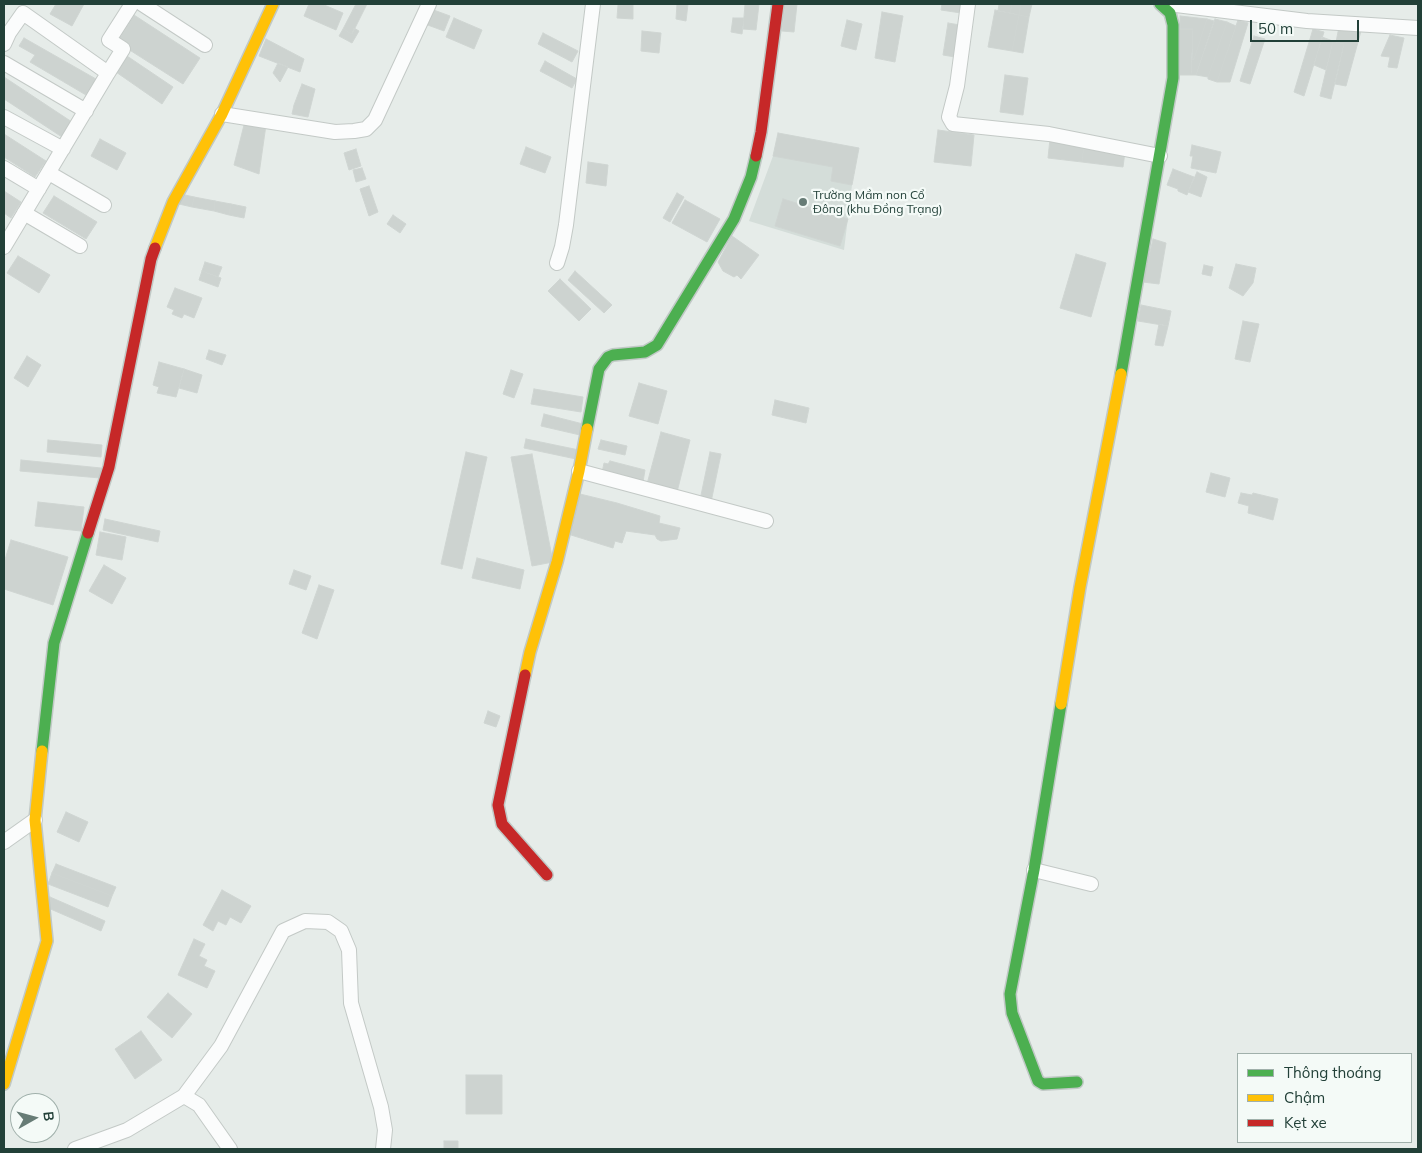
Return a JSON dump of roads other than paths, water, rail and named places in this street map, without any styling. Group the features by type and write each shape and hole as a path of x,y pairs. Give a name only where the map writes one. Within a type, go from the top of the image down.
{"street":[{"path":"4,246 9,226 24,213 123,49 109,40 132,4"},
{"path":"142,4 205,45"},
{"path":"4,1084 47,941 35,820 54,642 109,467 150,258 173,202 222,114 273,4"},
{"path":"557,263 566,225 593,4"},
{"path":"547,875 502,824 498,805 530,652 557,562 579,470 599,369 604,361 613,355 652,350 734,219 751,177 761,132 778,4"},
{"path":"968,4 957,86 950,116 953,124 1049,134 1160,156"},
{"path":"1077,1082 1043,1084 1038,1081 1012,1013 1010,994 1034,870 1080,587 1126,348 1173,78 1173,34 1170,13 1160,4"},
{"path":"1168,4 1307,21 1418,28"},
{"path":"222,114 335,132 354,132 366,129 375,120 423,5"},
{"path":"4,44 23,13 108,73"},
{"path":"4,63 86,111"},
{"path":"4,117 63,149"},
{"path":"4,168 39,188"},
{"path":"49,172 104,205"},
{"path":"24,213 80,246"},
{"path":"579,470 766,521"},
{"path":"4,842 35,820"},
{"path":"1034,870 1091,884"},
{"path":"75,1149 127,1130 184,1096 221,1046 283,931 305,921 328,922 341,931 349,950 351,1003 381,1107 385,1130 384,1149"},
{"path":"184,1096 200,1105 230,1149"}],"place":[{"name":"Trường Mầm non Cổ Đông (khu Đồng Trạng)","path":"803,202"}]}
